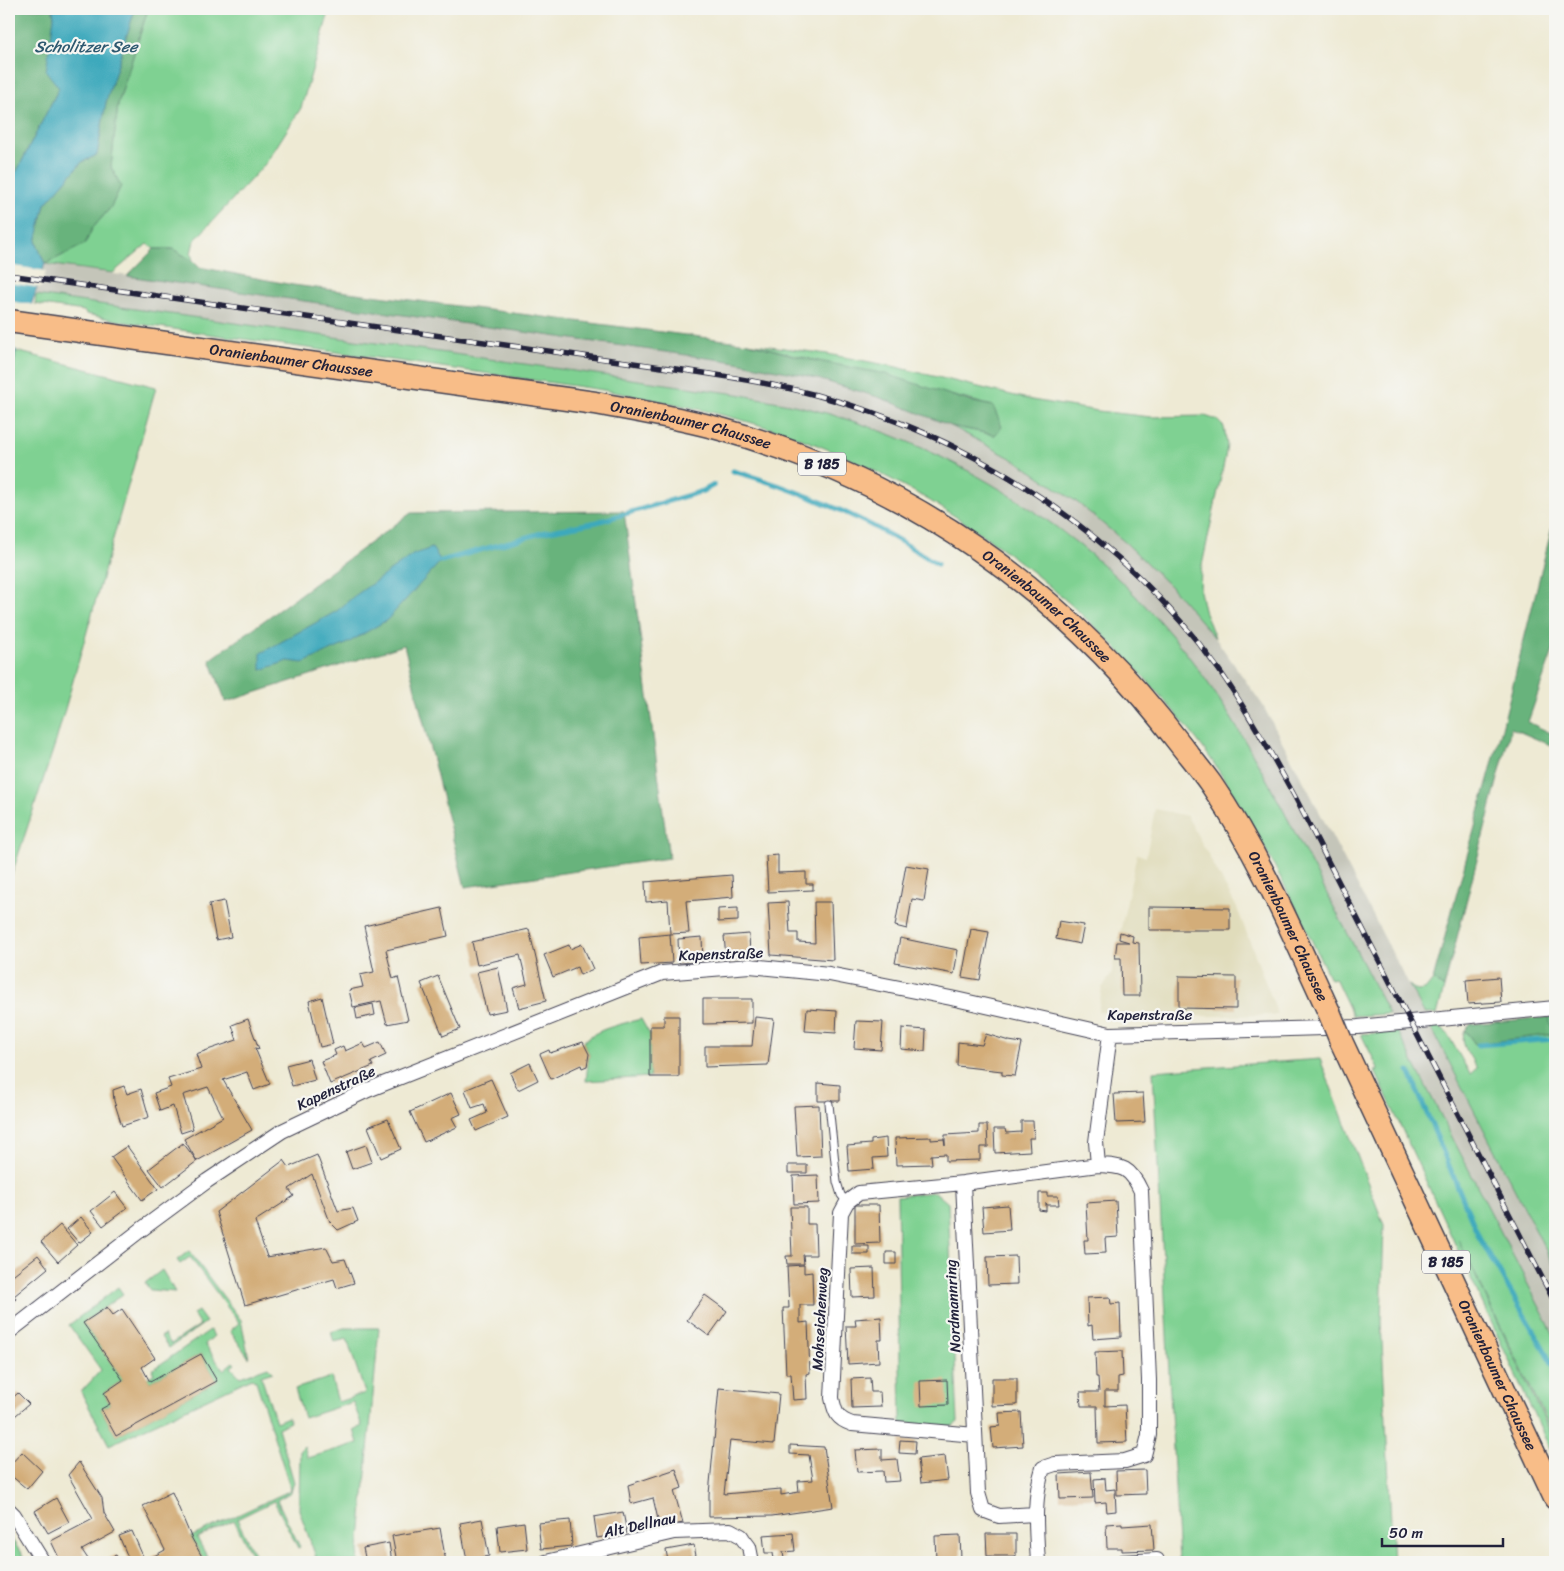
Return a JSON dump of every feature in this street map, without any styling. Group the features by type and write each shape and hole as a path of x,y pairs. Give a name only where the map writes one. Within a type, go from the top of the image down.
{"main road":[{"name":"Oranienbaumer Chaussee","path":"9,321 595,403 682,420 722,430 802,456 850,476 912,507 992,557 1041,596 1094,644 1125,677 1161,719 1210,784 1251,850 1329,1012 1555,1498"}],"street":[{"name":"Kapenstraße","path":"9,1332 163,1213 282,1131 368,1090 662,973 750,966 829,974 951,998 1110,1034 1358,1027 1555,1008"},
{"path":"1098,1165 1096,1142 1110,1034"},
{"path":"847,1202 859,1193 963,1183 1098,1165 1117,1166 1134,1175 1141,1191 1149,1435 1144,1455 1138,1457 1125,1461 1055,1464 1043,1468 1039,1482 1035,1514 1038,1562"},
{"name":"Nordmannring","path":"963,1183 978,1493 983,1510 999,1516 1035,1514"},
{"name":"Mohseichenweg","path":"847,1202 841,1213 832,1398 835,1410 841,1420 852,1424 975,1435"},
{"path":"9,1510 43,1562"},
{"name":"Alt Dellnau","path":"546,1562 674,1532 730,1530 744,1539 749,1547 752,1562"},
{"path":"1122,1562 1157,1560"}],"lane":[{"path":"829,1104 837,1182 841,1195 847,1202"}],"shaded area":[{"path":"9,259 736,362 808,376 882,398 951,426 1018,462 1078,503 1126,543 1172,588 1216,639 1262,704 1555,1268 1555,1337 1279,802 1243,736 1201,672 1162,624 1117,578 1068,535 1010,495 944,458 737,394 9,291"},
{"path":"1155,809 1187,816 1237,908 1278,1015 1157,1017 1098,1012 1102,988 1111,975 1137,854 1146,857"}],"green space":[{"path":"9,9 53,9 59,88 17,171 9,179"},
{"path":"135,9 148,9 118,104 111,167 121,186 111,207 92,229 85,244 45,264 36,242 45,204 82,162 97,155 106,102"},
{"path":"148,9 330,9 301,108 266,163 194,241 191,253 193,261 173,249 154,249 147,244 113,273 45,264 85,244 92,229 111,207 120,186 111,167 118,104"},
{"path":"154,249 173,249 193,261 199,267 293,285 748,343 808,359 886,374 969,401 993,406 1002,427 995,435 951,426 881,398 808,376 736,362 127,276"},
{"path":"36,295 737,394 811,409 868,426 924,449 977,476 1029,508 1078,544 1123,583 1164,627 1201,673 1244,739 1270,785 1389,1014 1353,1016 1335,978 1330,979 1276,868 1230,788 1196,739 1141,674 1072,605 996,544 956,517 871,469 800,438 745,421 688,407 603,390 124,322 86,314 84,311 35,304"},
{"path":"748,343 827,354 892,366 1032,400 1098,411 1151,417 1205,416 1217,420 1224,427 1227,445 1201,570 1200,591 1204,610 1215,638 1172,588 1126,543 1078,503 1018,462 951,426 995,435 993,406"},
{"path":"16,351 156,387 56,741 9,883 9,398"},
{"path":"624,511 669,858 465,887 404,645 226,702 210,660 411,513"},
{"path":"1555,515 1554,648 1528,722 1555,735 1555,747 1511,728 1444,988 1433,980 1502,728"},
{"path":"1433,980 1444,988 1437,1015 1424,1013 1409,985 1417,991 1425,990"},
{"path":"1549,1017 1555,1017 1555,1268 1431,1027 1438,1026 1447,1033 1470,1074 1477,1068 1464,1045 1465,1030 1475,1044 1553,1034"},
{"path":"1549,1017 1554,1034 1475,1044 1465,1030 1471,1024"},
{"path":"641,1019 650,1035 650,1077 586,1081 589,1054 583,1042 603,1030"},
{"path":"1398,1032 1555,1337 1555,1438 1458,1239 1555,1442 1555,1460 1375,1071 1378,1071 1377,1066 1361,1034"},
{"path":"1320,1059 1384,1225 1381,1321 1393,1562 1179,1562 1153,1071"},
{"path":"935,1192 948,1203 958,1422 951,1427 901,1423 897,1196"},
{"path":"189,1251 241,1320 249,1358 230,1331 239,1323 190,1257 180,1264 177,1260"},
{"path":"162,1270 175,1292 150,1290 145,1283"},
{"path":"118,1287 123,1294 83,1323 123,1380 104,1393 110,1404 101,1409 116,1436 217,1381 201,1354 150,1382 147,1378 154,1374 152,1370 210,1330 214,1336 205,1344 223,1370 233,1362 235,1364 231,1367 240,1377 268,1367 273,1372 261,1376 276,1422 288,1417 290,1422 278,1428 294,1482 291,1492 277,1500 300,1547 298,1548 274,1501 237,1519 258,1562 255,1562 234,1520 197,1538 210,1562 205,1562 191,1537 291,1490 256,1381 252,1378 109,1445 81,1392 101,1370 69,1325"},
{"path":"198,1311 206,1322 169,1348 161,1337 164,1334 171,1344 200,1325 193,1314"},
{"path":"344,1328 379,1328 358,1562 314,1562 313,1559 316,1557 299,1510 300,1450 304,1446 308,1458 358,1443 354,1430 362,1426 353,1402 304,1418 295,1389 331,1377 338,1402 365,1393 347,1339 334,1342 331,1332"},
{"path":"9,1535 27,1562 9,1562"}],"water":[{"name":"Scholitzer See","path":"53,9 135,9 106,102 97,155 82,162 45,204 36,242 45,264 16,351 9,398 9,179 17,171 59,88 46,71 54,17"},
{"path":"432,548 441,561 387,620 346,644 303,663 288,661 261,670 261,653 337,611 353,597 414,554"}],"pier":[{"path":"9,265 46,271 41,288 9,283"},
{"path":"9,301 35,305 19,350 9,348"}],"building":[{"path":"778,855 778,873 806,872 806,884 813,884 813,890 768,892 766,856"},
{"path":"906,865 929,869 924,901 912,899 907,929 895,926"},
{"path":"732,875 733,897 686,901 689,933 670,934 668,900 646,902 645,882"},
{"path":"224,901 231,937 216,940 209,904"},
{"path":"788,902 790,933 798,933 798,942 815,943 814,902 831,902 833,960 771,955 768,903"},
{"path":"1149,907 1230,908 1230,930 1149,930"},
{"path":"442,908 448,936 386,950 393,979 398,977 408,1020 387,1024 381,1001 353,1007 349,990 363,987 360,975 374,972 364,926"},
{"path":"738,908 738,921 718,922 718,909"},
{"path":"1059,921 1084,925 1080,944 1056,939"},
{"path":"529,929 546,1001 519,1008 513,988 527,984 520,955 477,965 472,942"},
{"path":"971,929 989,932 980,980 962,977"},
{"path":"1120,932 1133,936 1132,942 1139,943 1140,996 1122,996 1121,958 1115,958 1117,942 1129,942 1119,939"},
{"path":"670,934 672,963 641,965 639,937"},
{"path":"749,934 750,955 726,957 724,936"},
{"path":"702,937 703,962 679,963 678,939"},
{"path":"900,938 958,950 954,974 895,963"},
{"path":"582,944 593,969 580,975 577,967 553,977 544,955 569,945 570,949"},
{"path":"498,967 507,1010 487,1014 477,972"},
{"path":"438,976 460,1029 443,1036 421,983"},
{"path":"1179,976 1236,977 1236,1009 1179,1008"},
{"path":"1499,977 1501,1002 1468,1004 1466,980"},
{"path":"322,997 333,1044 320,1047 309,1001"},
{"path":"703,999 752,999 752,1023 703,1024"},
{"path":"373,1004 375,1015 357,1019 355,1008"},
{"path":"807,1009 837,1011 836,1033 805,1031"},
{"path":"664,1016 679,1016 679,1077 650,1077 650,1026 664,1026"},
{"path":"755,1017 774,1019 768,1065 705,1067 705,1046 752,1046"},
{"path":"248,1019 259,1049 255,1048 270,1084 254,1090 247,1072 223,1080 252,1130 197,1161 184,1139 223,1117 208,1087 183,1095 193,1129 181,1133 173,1106 160,1111 154,1093 171,1087 168,1079 201,1069 196,1054 237,1040 232,1025"},
{"path":"856,1021 883,1022 881,1050 854,1048"},
{"path":"902,1028 926,1030 925,1051 901,1049"},
{"path":"986,1034 1022,1043 1015,1076 1002,1075 1002,1071 957,1066 958,1042 982,1045"},
{"path":"380,1042 386,1055 371,1062 373,1066 330,1084 321,1061 336,1055 334,1050 343,1046 345,1051 363,1043 366,1048"},
{"path":"583,1042 589,1054 587,1066 582,1068 581,1065 551,1079 540,1054 549,1050 550,1053"},
{"path":"309,1059 315,1080 292,1086 286,1065"},
{"path":"530,1063 538,1080 518,1090 510,1073"},
{"path":"491,1079 508,1117 476,1131 471,1120 487,1113 484,1104 472,1108 465,1090"},
{"path":"818,1083 840,1085 840,1101 818,1101"},
{"path":"124,1086 127,1094 141,1089 149,1117 122,1126 114,1101 113,1090"},
{"path":"451,1093 461,1114 452,1118 457,1127 424,1142 410,1112"},
{"path":"1143,1093 1145,1122 1116,1123 1114,1094"},
{"path":"819,1105 821,1156 797,1157 794,1106"},
{"path":"388,1119 401,1149 381,1158 368,1127"},
{"path":"1021,1121 1033,1121 1034,1138 1029,1138 1030,1151 995,1153 994,1129 1005,1129 1006,1133 1021,1132"},
{"path":"979,1125 987,1125 988,1147 980,1147 980,1160 946,1161 946,1154 931,1155 932,1164 896,1165 895,1138 931,1137 931,1140 944,1139 945,1145 945,1135 979,1133"},
{"path":"886,1138 887,1157 873,1158 874,1169 849,1171 847,1146 871,1144 871,1140"},
{"path":"183,1143 197,1161 163,1187 149,1169"},
{"path":"366,1145 372,1162 352,1169 346,1152"},
{"path":"127,1146 158,1189 142,1200 111,1157"},
{"path":"317,1155 338,1211 353,1208 358,1221 338,1230 330,1222 312,1174 289,1189 294,1196 255,1221 267,1257 326,1247 333,1261 345,1259 354,1283 337,1288 334,1279 245,1305 216,1212 284,1160 289,1167"},
{"path":"788,1165 807,1165 807,1173 788,1173"},
{"path":"818,1175 819,1203 794,1204 793,1176"},
{"path":"115,1192 127,1208 103,1226 91,1211"},
{"path":"1039,1193 1047,1193 1047,1196 1058,1196 1059,1205 1047,1205 1046,1203 1046,1211 1039,1210"},
{"path":"1116,1201 1118,1237 1105,1238 1106,1253 1085,1254 1084,1240 1088,1240 1086,1203"},
{"path":"855,1205 879,1205 880,1243 855,1244"},
{"path":"1008,1205 1010,1230 984,1232 982,1207"},
{"path":"790,1207 807,1207 807,1224 815,1224 816,1255 803,1255 804,1264 787,1264 786,1256 792,1256"},
{"path":"81,1217 93,1232 79,1243 67,1229"},
{"path":"60,1225 77,1245 58,1262 41,1242"},
{"path":"852,1246 869,1246 869,1254 852,1254"},
{"path":"886,1252 896,1252 896,1264 886,1264"},
{"path":"38,1255 48,1268 14,1296 16,1299 9,1305 9,1278"},
{"path":"1016,1256 1017,1284 988,1285 987,1257"},
{"path":"804,1265 804,1273 812,1272 813,1305 800,1305 800,1323 808,1322 810,1373 806,1374 807,1399 793,1400 791,1374 786,1374 783,1308 789,1308 787,1266"},
{"path":"874,1268 875,1296 852,1297 851,1269"},
{"path":"705,1295 727,1311 709,1336 687,1320"},
{"path":"1110,1297 1111,1304 1120,1303 1121,1337 1093,1339 1092,1325 1088,1326 1087,1298"},
{"path":"107,1307 113,1315 122,1309 155,1358 142,1367 150,1382 201,1354 217,1381 116,1436 101,1409 110,1404 104,1393 123,1380 83,1323"},
{"path":"881,1317 882,1340 878,1340 879,1362 848,1364 846,1326 856,1326 855,1319"},
{"path":"1122,1351 1123,1376 1118,1377 1118,1391 1105,1391 1105,1406 1125,1405 1127,1442 1098,1443 1097,1406 1081,1406 1080,1392 1099,1392 1095,1352"},
{"path":"870,1378 871,1392 880,1392 881,1407 852,1408 851,1379"},
{"path":"992,1378 1017,1378 1017,1405 992,1406"},
{"path":"947,1380 948,1405 921,1406 920,1381"},
{"path":"719,1388 779,1394 774,1444 730,1440 724,1494 781,1489 781,1495 799,1492 798,1481 813,1480 809,1455 790,1454 790,1445 824,1447 833,1507 772,1516 709,1517 709,1494"},
{"path":"18,1393 29,1404 9,1421 9,1401"},
{"path":"1021,1412 1023,1446 993,1448 991,1427 1000,1426 999,1413"},
{"path":"900,1440 916,1441 915,1454 899,1453"},
{"path":"882,1449 882,1460 897,1459 900,1481 884,1482 883,1471 857,1472 855,1450"},
{"path":"22,1452 42,1471 27,1489 9,1474 9,1466"},
{"path":"945,1456 948,1480 921,1483 918,1459"},
{"path":"79,1462 102,1498 104,1513 115,1532 82,1550 90,1562 61,1562 51,1541 93,1519 68,1475"},
{"path":"676,1469 682,1488 674,1491 683,1523 660,1528 653,1498 631,1504 628,1485"},
{"path":"1145,1470 1146,1494 1117,1495 1116,1471"},
{"path":"1091,1472 1093,1498 1060,1499 1059,1474"},
{"path":"1105,1478 1106,1490 1115,1489 1116,1511 1107,1512 1106,1502 1095,1503 1094,1479"},
{"path":"172,1492 191,1537 205,1562 130,1562 119,1536 132,1531 145,1561 165,1550 143,1506"},
{"path":"56,1498 69,1522 48,1533 35,1511"},
{"path":"623,1512 627,1533 597,1538 594,1517"},
{"path":"482,1519 489,1556 467,1560 460,1523"},
{"path":"570,1520 572,1546 541,1549 538,1523"},
{"path":"524,1522 527,1549 500,1552 497,1526"},
{"path":"1122,1523 1122,1526 1152,1524 1154,1550 1122,1551 1122,1548 1107,1548 1106,1524"},
{"path":"440,1528 446,1562 397,1562 392,1536"},
{"path":"793,1533 795,1551 783,1552 784,1559 774,1560 773,1553 765,1553 763,1535"},
{"path":"986,1534 1016,1534 1016,1556 987,1556"},
{"path":"960,1535 961,1559 936,1560 935,1536"},
{"path":"389,1543 392,1562 366,1562 363,1548"},
{"path":"694,1545 696,1556 668,1561 666,1550"},
{"path":"116,1555 120,1562 101,1562"},
{"path":"722,1557 723,1562 702,1562"}],"waterway":[{"path":"733,471 813,498 889,535 937,564"},
{"path":"441,561 545,532 597,522 703,491 714,485"},
{"path":"1478,1045 1555,1039"},
{"path":"1409,1071 1479,1237 1555,1368"}],"railway":[{"path":"9,275 690,371 784,387 876,414 933,437 988,465 1041,498 1091,535 1137,576 1180,621 1219,670 1239,701 1295,797 1555,1303"}]}
